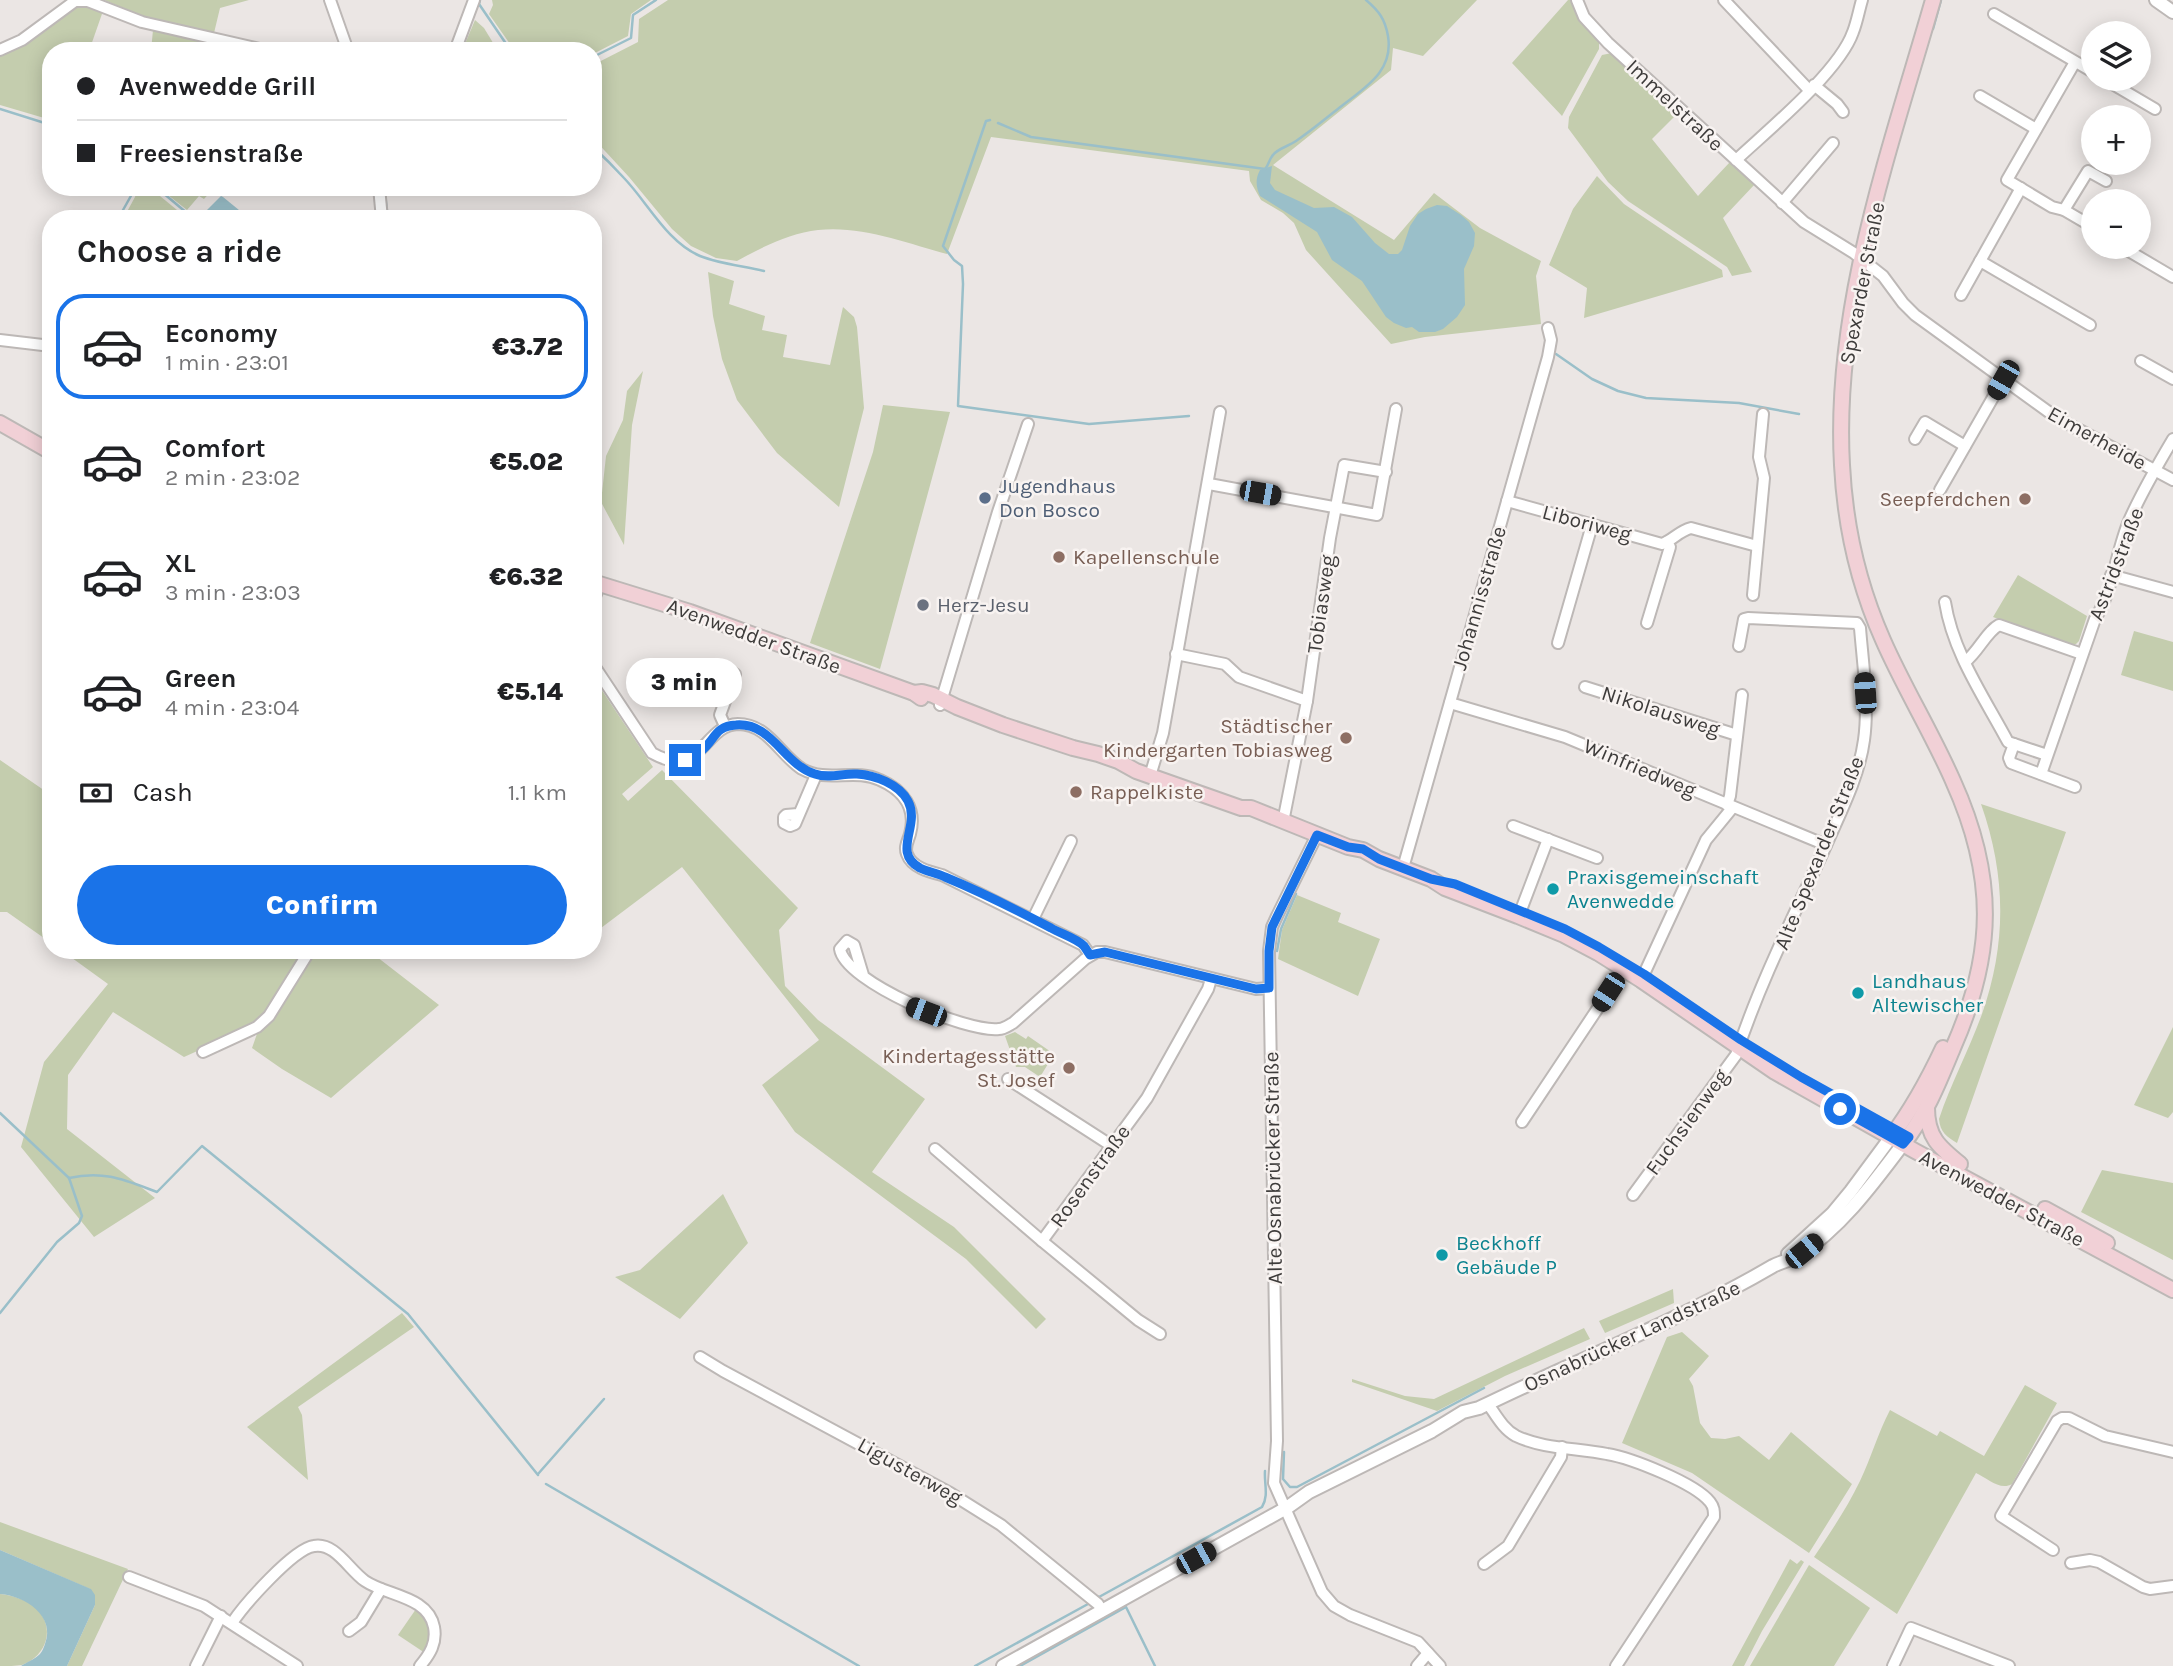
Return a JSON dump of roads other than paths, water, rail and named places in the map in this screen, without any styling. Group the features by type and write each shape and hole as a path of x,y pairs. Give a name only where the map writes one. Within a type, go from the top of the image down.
{"main road":[{"name":"Spexarder Straße","path":"1900,1137 1927,1108 1961,1031 1982,958 1986,916 1979,861 1964,808 1939,750 1883,639 1858,568 1843,485 1841,422 1846,352 1862,260 1874,208 1933,0"},
{"path":"0,424 42,447"},
{"name":"Avenwedder Straße","path":"602,584 690,612 914,693 920,698 957,707 1073,748 1107,757 1136,771 1241,808 1251,808 1348,847 1353,853 1368,859 1379,859 1431,879 1445,888 1564,935 1624,969 1740,1044 2173,1290"},
{"name":"Avenwedder Straße","path":"1431,879 1447,881 1521,910 1599,947 1644,974 1740,1044"},
{"name":"Spexarder Straße","path":"1900,1137 1961,1008 1974,958 1981,882"},
{"path":"1927,1108 1932,1137 1943,1151 1960,1164"},
{"name":"Avenwedder Straße","path":"1900,1137 1960,1164 2173,1279"}],"street":[{"path":"330,0 345,42"},
{"path":"458,42 474,0"},
{"name":"Immelstraße","path":"1577,0 1584,18 1608,43 1782,203 1804,222 1862,260"},
{"path":"1724,0 1811,88 1837,104 1843,113"},
{"path":"1736,160 1811,88 1839,57 1853,33 1862,0"},
{"path":"2156,0 2173,12"},
{"path":"0,50 22,40 75,1 88,1 142,22 229,42"},
{"path":"1994,14 2081,65"},
{"path":"2075,62 2007,180 2081,220"},
{"path":"2124,91 2155,109"},
{"path":"1980,96 2036,129"},
{"path":"1782,203 1833,142"},
{"path":"2064,209 2088,171 2106,181"},
{"path":"1961,295 2021,188"},
{"path":"2142,259 2173,277"},
{"name":"Eimerheide","path":"1862,260 1883,276 1915,315 2003,380 2057,418 2173,480"},
{"path":"1980,261 2090,325"},
{"name":"Johannisstraße","path":"1404,869 1548,357 1551,340 1549,328"},
{"path":"0,340 42,345"},
{"path":"2141,361 2173,379"},
{"path":"1940,490 2003,380"},
{"path":"1209,484 1377,515 1396,410"},
{"path":"1150,776 1163,733 1220,412"},
{"path":"1753,595 1764,478 1759,457 1763,414"},
{"path":"1914,439 1925,422 1965,446"},
{"path":"941,702 998,512 1028,424"},
{"name":"Astridstraße","path":"2041,774 2082,654 2095,619 2103,606 2129,522 2173,439"},
{"name":"Tobiasweg","path":"1281,822 1307,701 1344,465 1385,472"},
{"name":"Liboriweg","path":"1507,501 1662,544 1667,542"},
{"path":"1558,643 1592,525"},
{"path":"1647,623 1670,547 1667,542 1683,530 1691,528 1757,546"},
{"path":"2111,575 2173,592"},
{"path":"1945,602 1948,623 1955,642 2008,742 2047,755"},
{"name":"Alte Spexarder Straße","path":"1739,646 1742,624 1744,619 1748,618 1857,623 1860,628 1865,693 1864,738 1845,801 1740,1044"},
{"path":"1965,663 1977,653 1992,629 1999,625 2082,654"},
{"path":"1176,654 1225,664 1239,677 1307,701"},
{"path":"725,726 720,715 735,674"},
{"path":"602,678 652,753 664,760 685,760 699,753 725,726 740,724 754,726 765,733 794,763 816,775 857,774 877,778 893,786 908,802 912,819 906,852 910,860 928,872 942,875 1083,945 1090,955"},
{"name":"Nikolausweg","path":"1585,687 1737,735"},
{"name":"Nikolausweg","path":"1730,806 1742,695"},
{"name":"Winfriedweg","path":"1450,703 1565,737 1826,845"},
{"path":"2014,744 2009,758 2011,763 2075,787"},
{"path":"798,814 816,775"},
{"path":"1644,974 1706,840 1730,806"},
{"path":"1513,826 1597,858"},
{"name":"Alte Osnabrücker Straße","path":"1317,835 1272,927 1269,951 1277,1441 1274,1483 1322,1592 1334,1606 1418,1642 1440,1666"},
{"path":"1521,910 1548,839"},
{"path":"1033,919 1071,841"},
{"path":"863,975 912,1006 941,1017 1000,1030 1013,1023 1090,955 1105,952 1256,989 1269,988"},
{"path":"203,1052 257,1027 269,1016 304,959"},
{"path":"1522,1122 1624,969"},
{"name":"Rosenstraße","path":"1160,1334 1138,1320 1042,1241 1147,1098 1211,979"},
{"name":"Fuchsienweg","path":"1633,1195 1736,1055 1740,1044"},
{"path":"1008,1079 1112,1146"},
{"name":"Osnabrücker Landstraße","path":"1003,1666 1286,1508 1317,1498 1339,1479 1432,1431 1461,1422 1483,1406 1681,1315 1783,1260 1838,1206 1900,1137"},
{"path":"935,1149 1042,1241"},
{"name":"Ligusterweg","path":"701,1357 984,1513 1098,1604 1102,1611"},
{"path":"1483,1406 1511,1433 1538,1443 1607,1454 1643,1465 1690,1487 1708,1499 1713,1507 1714,1517 1616,1666"},
{"path":"2053,1550 2001,1516 2057,1421 2069,1418 2105,1436 2173,1452"},
{"path":"1484,1564 1508,1546 1561,1457 1562,1447"},
{"path":"232,1623 302,1550 323,1545 332,1550 354,1572 381,1589 420,1605 435,1629 435,1642 420,1666"},
{"path":"2071,1563 2090,1560 2099,1562 2150,1589 2173,1586"},
{"path":"129,1577 204,1606 297,1666"},
{"path":"349,1631 361,1622 381,1589"},
{"path":"196,1666 220,1616"},
{"path":"1893,1666 1912,1628 2009,1666"},
{"path":"1417,1666 1428,1653"}],"water":[{"path":"1272,166 1270,183 1275,190 1314,208 1334,207 1352,217 1375,243 1389,254 1398,254 1402,250 1410,226 1418,214 1426,209 1437,205 1447,206 1461,215 1475,233 1474,246 1464,269 1465,305 1457,317 1443,329 1419,332 1412,327 1406,328 1394,323 1386,317 1362,281 1332,260 1317,232 1260,196 1258,173"},
{"path":"221,196 239,210 207,210"},
{"path":"0,1550 91,1589 95,1595 95,1605 67,1666 21,1666 41,1652 47,1634 46,1625 42,1616 28,1603 0,1594"}],"waterway":[{"path":"480,0 479,4 505,42"},
{"path":"602,52 631,38 633,15 656,0"},
{"path":"998,123 1031,137 1265,169 1275,153 1318,125 1367,86 1382,69 1389,49 1387,30 1381,16 1366,0"},
{"path":"1933,29 1941,0"},
{"path":"0,109 42,122"},
{"path":"990,120 986,121 943,246 962,266 958,406 1089,424 1189,416"},
{"path":"602,156 633,188 668,232 688,250 715,261 764,271"},
{"path":"123,210 131,196"},
{"path":"167,196 183,210"},
{"path":"385,196 387,210"},
{"path":"1556,354 1592,379 1618,391 1646,398 1739,403 1799,414"},
{"path":"1277,951 1281,929 1296,894"},
{"path":"0,1113 69,1178 82,1216 79,1223 57,1242 0,1313"},
{"path":"69,1178 104,1176 157,1192 202,1146 408,1314 538,1475"},
{"path":"1284,1452 1283,1479 1290,1487 1297,1487 1484,1388"},
{"path":"538,1474 604,1399"},
{"path":"1095,1596 1099,1597 1262,1507 1266,1494 1265,1471"},
{"path":"546,1484 859,1666"},
{"path":"975,1666 1088,1604"},
{"path":"1020,1666 1126,1607 1155,1666"}],"place":[{"name":"Jugendhaus Don Bosco","path":"985,498"},
{"name":"Seepferdchen","path":"2025,499"},
{"name":"Kapellenschule","path":"1059,557"},
{"name":"Herz-Jesu","path":"923,605"},
{"name":"Städtischer Kindergarten Tobiasweg","path":"1346,738"},
{"name":"Rappelkiste","path":"1076,792"},
{"name":"Praxisgemeinschaft Avenwedde","path":"1553,889"},
{"name":"Landhaus Altewischer","path":"1858,993"},
{"name":"Kindertagesstätte St. Josef","path":"1069,1068"},
{"name":"Beckhoff Gebäude P","path":"1442,1255"}]}
